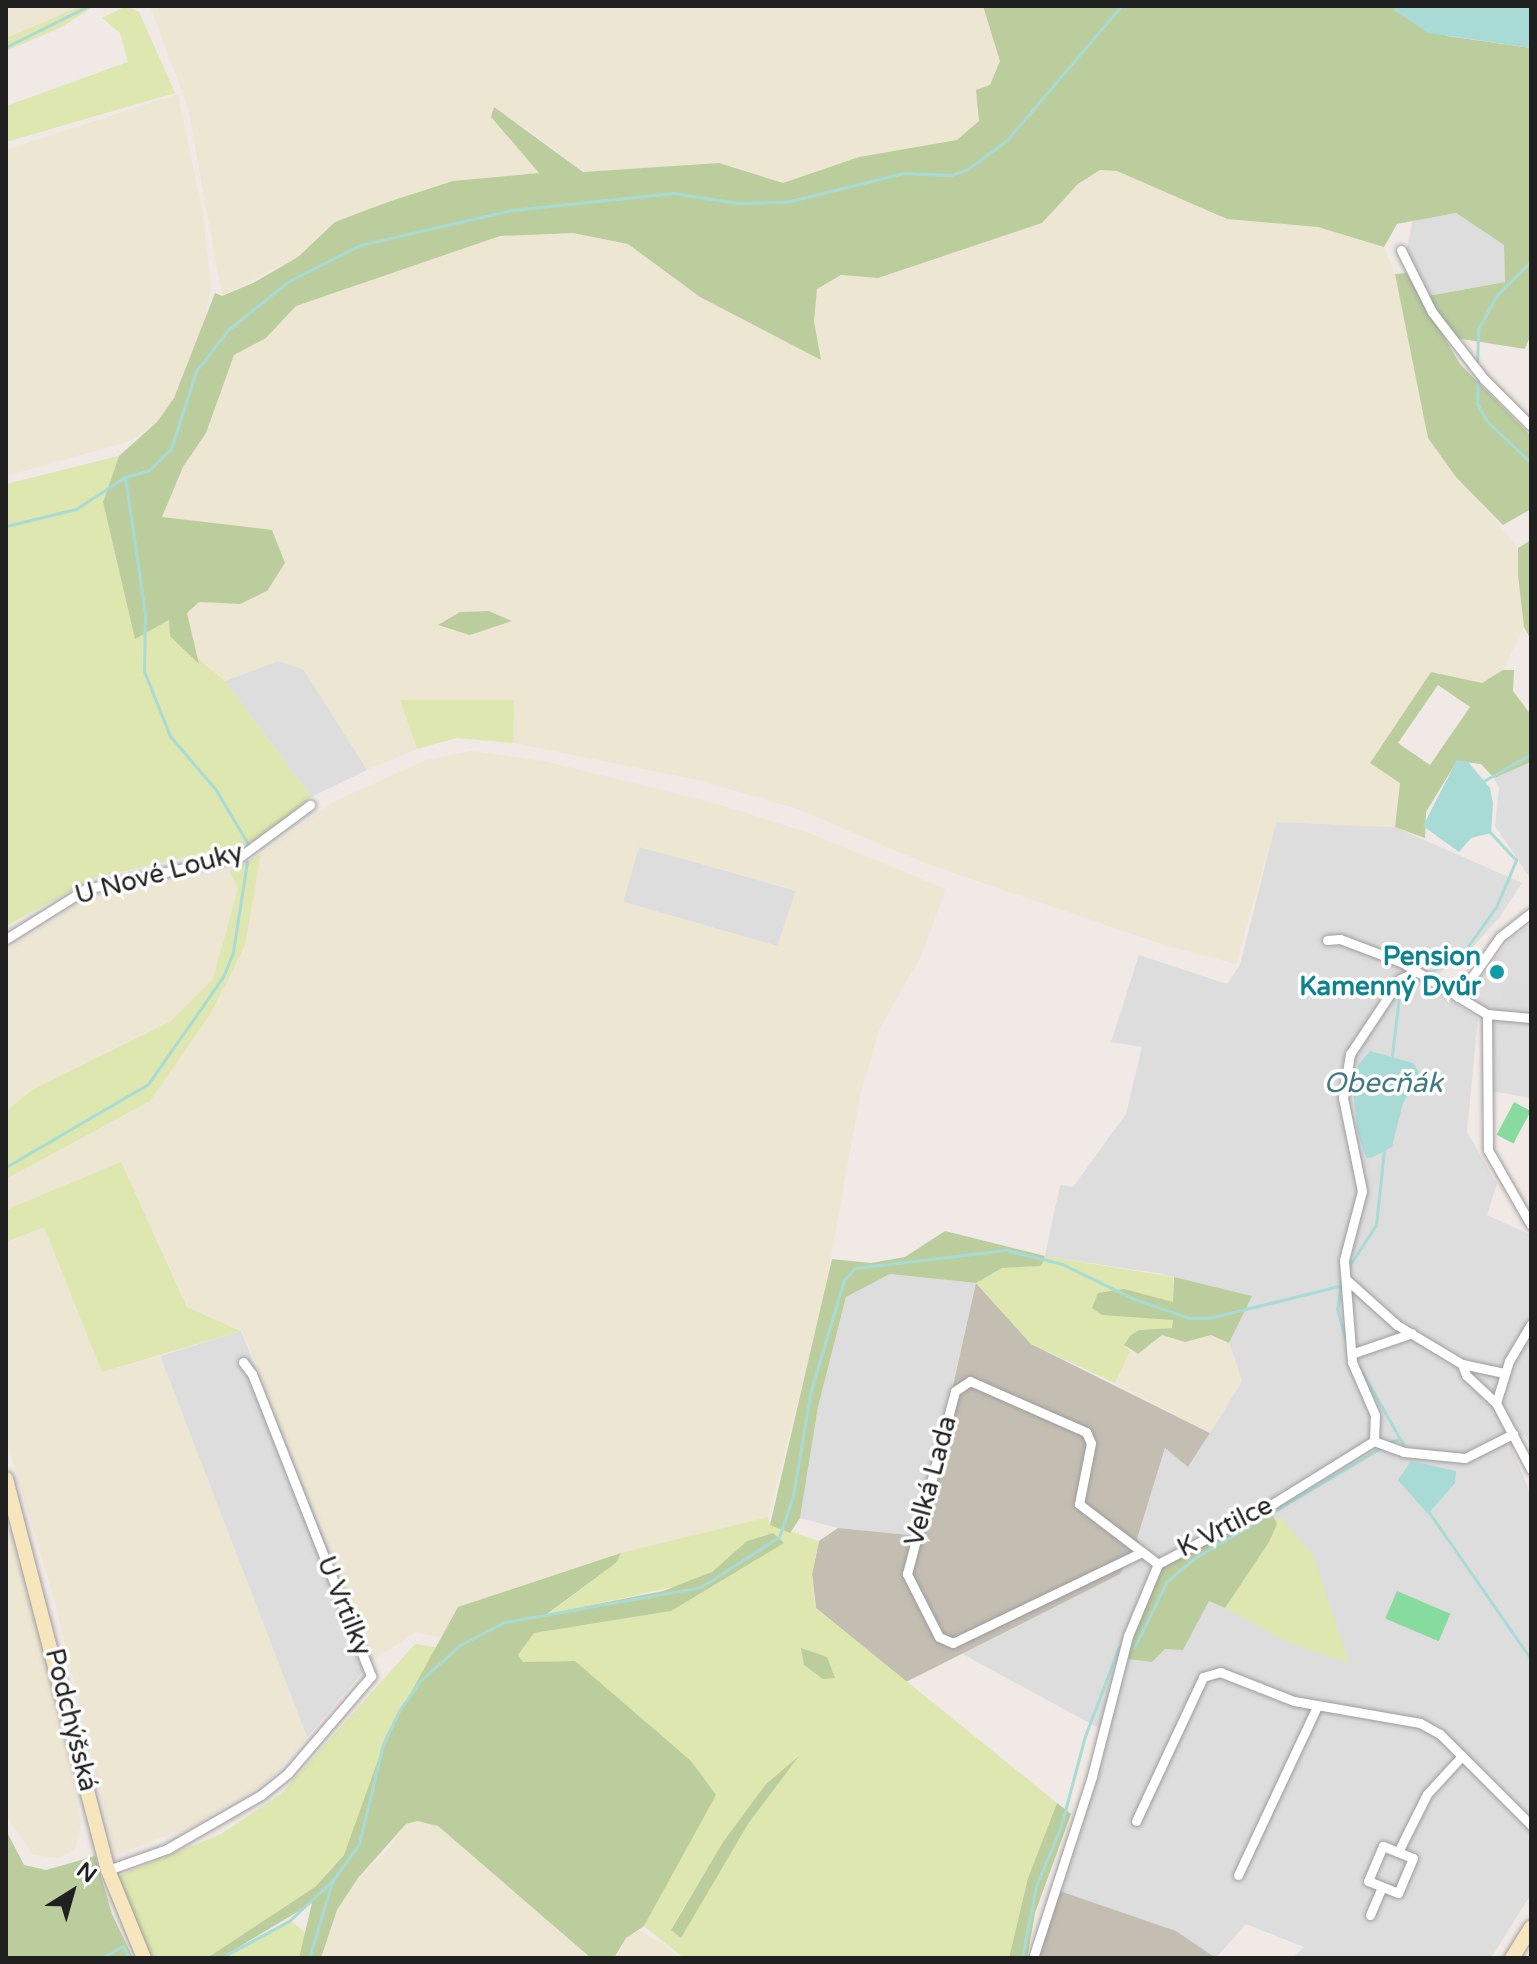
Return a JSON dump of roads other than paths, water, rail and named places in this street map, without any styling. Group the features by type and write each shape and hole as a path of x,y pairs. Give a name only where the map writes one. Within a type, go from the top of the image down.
{"street":[{"path":"1401,250 1432,312 1484,379 1531,426"},
{"name":"U Nové Louky","path":"6,939 86,889 241,856 310,805"},
{"path":"1458,997 1500,937 1531,913"},
{"path":"1327,940 1340,939 1381,953 1487,1014 1531,1018"},
{"path":"1421,975 1400,979 1350,1054 1343,1116 1362,1191 1346,1273 1353,1368 1376,1421 1380,1445 1465,1458 1513,1434"},
{"path":"1487,1014 1488,1150 1531,1225"},
{"path":"1346,1273 1375,1310 1462,1364 1504,1373"},
{"path":"1496,1403 1504,1373 1531,1324"},
{"path":"1354,1353 1412,1333"},
{"name":"U Vrtilky","path":"108,1870 167,1849 261,1795 288,1773 371,1676 252,1374 243,1362"},
{"path":"1462,1364 1466,1375 1496,1403 1531,1469"},
{"name":"Velká Lada","path":"1142,1552 953,1643 939,1637 907,1574 955,1391 970,1381 1086,1432 1091,1443 1079,1504 1158,1564"},
{"name":"K Vrtilce","path":"1033,1958 1092,1776 1128,1636 1158,1564 1380,1445"},
{"name":"Podchýšská","path":"6,1479 108,1870 144,1958"},
{"path":"1136,1821 1195,1693 1210,1673 1317,1706 1420,1723 1462,1756 1531,1825"},
{"path":"1238,1875 1317,1706"},
{"path":"1398,1852 1427,1794 1462,1756"},
{"path":"1383,1846 1413,1858 1398,1893 1382,1887 1368,1881 1383,1846"},
{"path":"1370,1915 1382,1887"},
{"path":"1512,1958 1531,1927"}],"water":[{"path":"1396,6 1531,6 1531,48 1428,33 1394,10"},
{"path":"1457,760 1468,762 1490,788 1493,803 1491,833 1471,838 1459,852 1423,826"},
{"name":"Obecňák","path":"1370,1051 1413,1063 1420,1074 1403,1103 1392,1147 1366,1158 1358,1133 1353,1091 1358,1065"},
{"path":"1411,1461 1456,1471 1455,1483 1428,1514 1398,1480"}],"waterway":[{"path":"6,47 88,6"},
{"path":"6,526 76,509 125,477 148,471 171,449 196,371 229,329 289,281 360,245 512,210 673,193 738,203 786,202 903,173 951,175 968,169 1007,140 1121,6"},
{"path":"1477,365 1478,329 1496,296 1531,261"},
{"path":"1478,376 1477,403 1486,420 1531,463"},
{"path":"125,477 145,614 144,671 170,736 216,790 248,844"},
{"path":"1480,783 1531,754"},
{"path":"1428,974 1466,949 1496,907 1516,860 1489,831"},
{"path":"6,1167 148,1084 223,977 233,952 247,862"},
{"path":"1392,1055 1399,996 1421,978"},
{"path":"1347,1269 1376,1225 1384,1150"},
{"path":"221,1958 289,1921 333,1880 359,1844 383,1744 399,1711 419,1682 460,1645 505,1622 701,1587 779,1537 793,1496 811,1390 844,1280 855,1268 1006,1250 1062,1264 1132,1298 1189,1318 1209,1318 1339,1286"},
{"path":"1342,1275 1337,1309 1347,1345"},
{"path":"1359,1367 1403,1444"},
{"path":"1387,1443 1400,1439"},
{"path":"1134,1648 1167,1581 1193,1559 1381,1448"},
{"path":"1428,1511 1531,1659"},
{"path":"1022,1958 1036,1886 1061,1826 1085,1736 1119,1647"},
{"path":"309,1958 332,1882"},
{"path":"101,1958 123,1946 129,1958"}],"place":[{"name":"Pension Kamenný Dvůr","path":"1497,972"}]}
